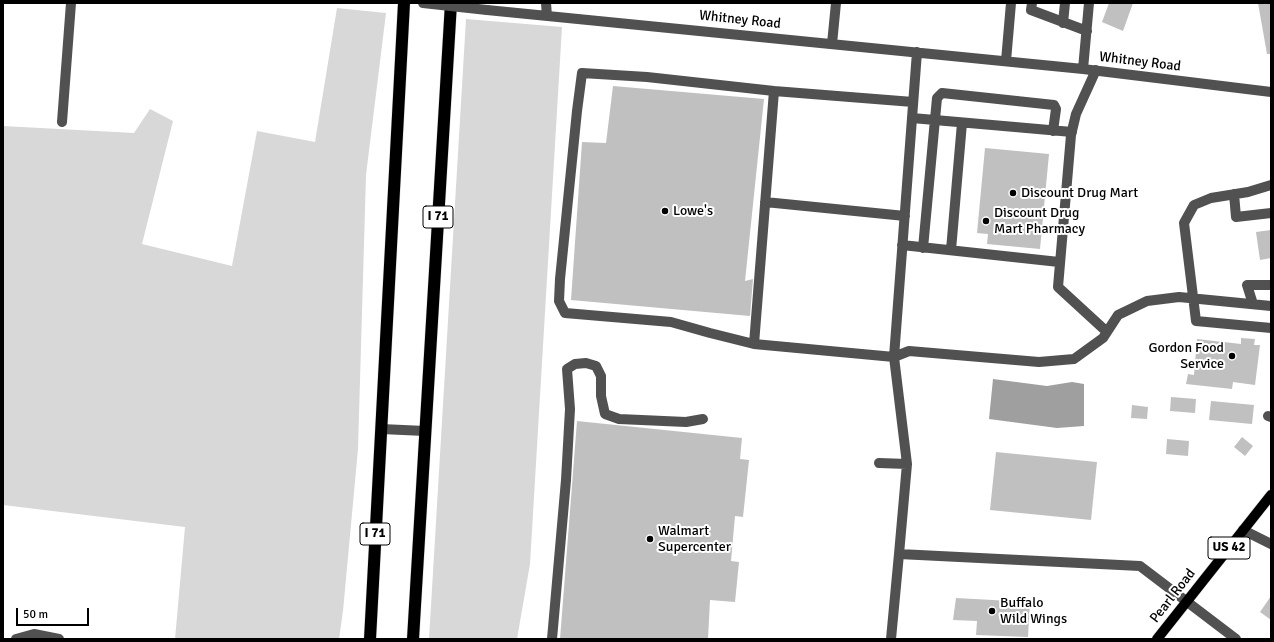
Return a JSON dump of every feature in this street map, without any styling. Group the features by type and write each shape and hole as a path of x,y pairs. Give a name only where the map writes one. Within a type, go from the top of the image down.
{"highway":[{"name":"I 71","path":"370,639 404,3"},
{"name":"I 71","path":"413,639 450,3"}],"main road":[{"name":"Pearl Road","path":"1156,639 1271,495"}],"street":[{"path":"62,122 71,3"},
{"name":"Whitney Road","path":"423,3 1096,70 1271,92"},
{"path":"546,3 548,16"},
{"path":"832,44 836,3"},
{"path":"1006,61 1011,3"},
{"path":"1032,3 1031,10 1087,31"},
{"path":"1063,23 1065,3"},
{"path":"1083,69 1089,3"},
{"path":"891,639 907,464 894,357 917,52"},
{"path":"1096,70 1076,114 1072,132 1059,262 1058,287 1107,332"},
{"path":"913,102 774,91 646,77 582,73 562,256 559,301 565,313 671,322 754,344 894,357 909,351 1039,362 1074,359 1103,338 1118,315 1147,301 1179,297 1271,306"},
{"path":"754,344 774,91"},
{"path":"924,248 936,98 942,93 1054,105 1056,109 1054,131"},
{"path":"912,118 1072,132"},
{"path":"951,250 962,123"},
{"path":"1271,185 1264,188 1211,198 1194,205 1184,223 1196,321 1271,328"},
{"path":"1234,194 1236,217 1271,213"},
{"path":"765,202 904,216"},
{"path":"902,245 1059,262"},
{"path":"1253,304 1247,285 1271,285"},
{"path":"552,639 566,480 570,409 567,369 575,364 586,363 596,366 601,376 601,396 605,414 619,419 686,422 703,419"},
{"path":"381,429 425,431"},
{"path":"879,463 907,464"},
{"path":"1243,530 1271,544"},
{"path":"899,554 1140,566 1236,639"},
{"path":"16,639 34,634 59,639"}],"shaded area":[{"path":"337,8 386,13 366,175 358,449 339,639 175,639 185,527 3,505 3,126 134,133 150,109 173,121 142,244 232,266 257,131 315,142"},
{"path":"466,19 562,27 530,564 517,639 429,639"},
{"path":"993,379 1047,386 1072,382 1084,384 1084,426 1057,428 989,419"}],"building":[{"path":"1109,3 1133,3 1123,31 1102,22"},
{"path":"1258,3 1271,3 1271,54 1267,54"},
{"name":"Lowe's","path":"613,86 764,99 745,281 753,279 750,316 571,300 582,142 606,143"},
{"name":"Discount Drug Mart","path":"985,148 1049,154 1040,249 987,244 988,234 977,233"},
{"path":"1271,230 1271,258 1260,260 1256,232"},
{"path":"1241,338 1255,339 1254,345 1260,345 1255,385 1233,382 1232,389 1186,384 1188,374 1194,375 1197,339 1241,344"},
{"path":"1171,397 1196,399 1195,413 1170,411"},
{"path":"1211,401 1254,405 1252,424 1209,420"},
{"path":"1132,405 1148,407 1147,419 1131,418"},
{"name":"Walmart Supercenter","path":"577,421 742,438 740,459 749,460 743,517 735,516 731,561 739,562 735,602 710,600 708,639 560,639"},
{"path":"1242,437 1253,446 1245,456 1234,447"},
{"path":"1167,439 1189,441 1188,456 1166,454"},
{"path":"996,452 1097,462 1091,520 990,510"},
{"path":"1271,596 1271,620 1260,612"},
{"name":"Buffalo Wild Wings","path":"956,598 1030,602 1028,637 976,635 977,621 953,620"}],"place":[{"name":"Discount Drug Mart","path":"1013,193"},
{"name":"Lowe's","path":"665,211"},
{"name":"Discount Drug Mart Pharmacy","path":"986,221"},
{"name":"Gordon Food Service","path":"1232,356"},
{"name":"Walmart Supercenter","path":"650,539"},
{"name":"Buffalo Wild Wings","path":"992,611"}]}
